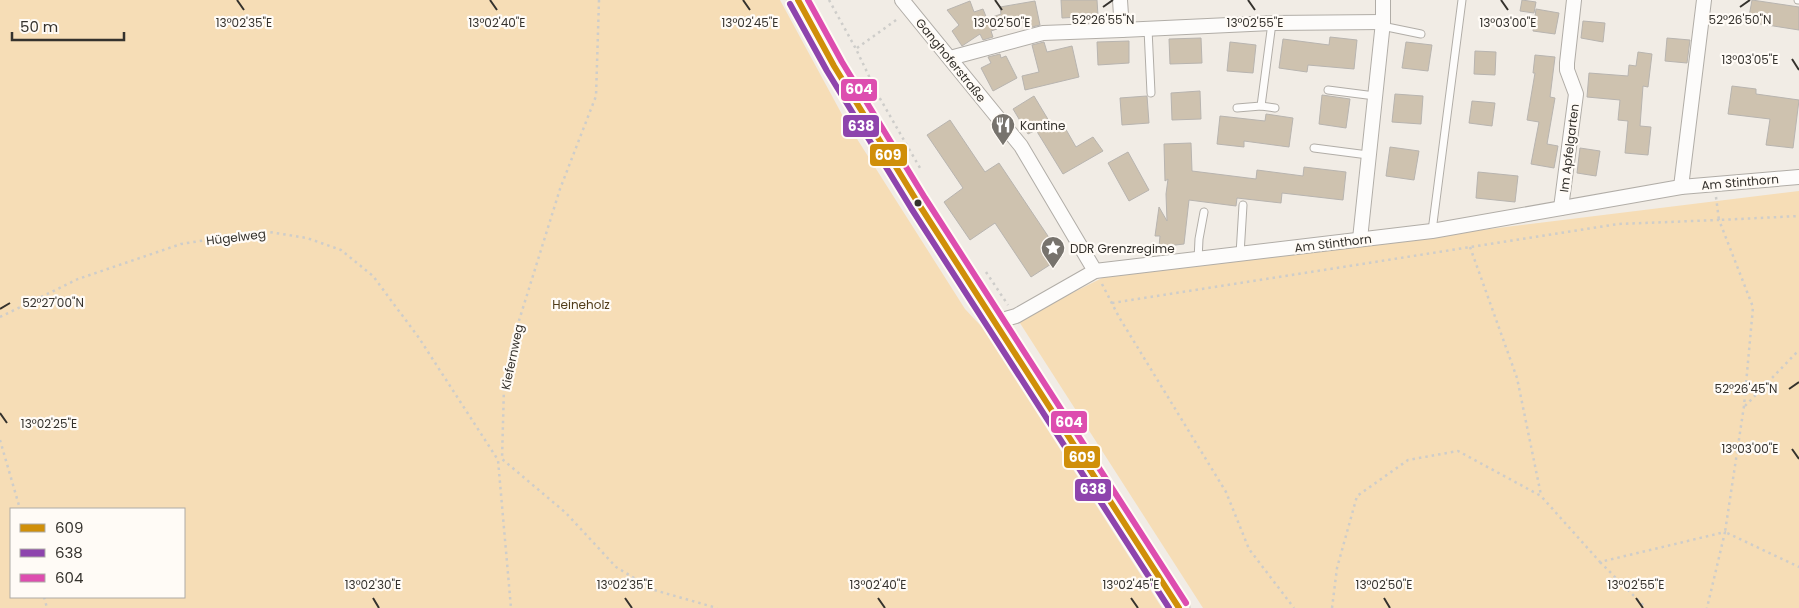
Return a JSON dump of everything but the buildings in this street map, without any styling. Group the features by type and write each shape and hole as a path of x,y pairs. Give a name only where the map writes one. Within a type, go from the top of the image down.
{"main road":[{"path":"798,0 834,66 995,322 1179,608"}],"street":[{"path":"1120,0 1122,30"},
{"path":"1360,239 1383,0"},
{"name":"Im Apfelgarten","path":"1561,208 1576,94 1567,70 1574,0"},
{"path":"1681,187 1704,0"},
{"name":"Ganghoferstraße","path":"906,5 1021,146 1095,271"},
{"path":"950,58 1043,33 1272,23 1382,24"},
{"name":"Am Stinthorn","path":"995,322 1016,316 1095,271 1432,231 1681,187 1799,177"}],"lane":[{"path":"1432,231 1462,0"},
{"path":"1261,106 1272,23"},
{"path":"1382,24 1421,34"},
{"path":"1148,29 1151,93"},
{"path":"1328,90 1375,96"},
{"path":"1238,108 1261,106 1276,108"},
{"path":"1314,148 1368,155"},
{"path":"1240,254 1243,205"},
{"path":"1198,260 1199,239 1204,212"}],"path":[{"name":"Kiefernweg","path":"599,0 596,96 560,189 512,342 504,386 502,459 566,513 616,567 654,590 717,608"},
{"path":"829,0 856,49 878,95 921,170"},
{"path":"856,49 906,5"},
{"path":"1707,608 1725,532 1744,406 1752,307 1719,220 1714,183"},
{"path":"1112,304 1618,224 1799,216"},
{"name":"Hügelweg","path":"0,317 78,279 181,244 263,231 307,238 341,250 373,276 419,338 498,460 510,608"},
{"path":"1470,247 1517,378 1541,496"},
{"path":"982,266 1016,316"},
{"path":"1095,271 1119,317 1226,492 1249,549 1294,608"},
{"path":"1744,406 1799,350"},
{"path":"0,440 20,508"},
{"path":"1332,608 1337,568 1357,496 1408,460 1458,451 1541,496 1600,562 1646,608"},
{"path":"1600,562 1725,532 1799,567"}],"green space":[{"name":"Heineholz","path":"0,0 780,0 845,120 965,309 981,326 1162,608 0,608"},
{"path":"1799,191 1799,608 1203,608 1018,320 1106,276"}],"transit line":[{"name":"609","path":"798,0 834,66 918,203 1179,608"},
{"name":"604","path":"808,0 842,62 925,198 1186,603"},
{"name":"638","path":"790,4 827,71 911,208 1169,608"}],"place":[{"name":"Kantine","path":"1003,146"},
{"name":"DDR Grenzregime","path":"1053,269"}]}
